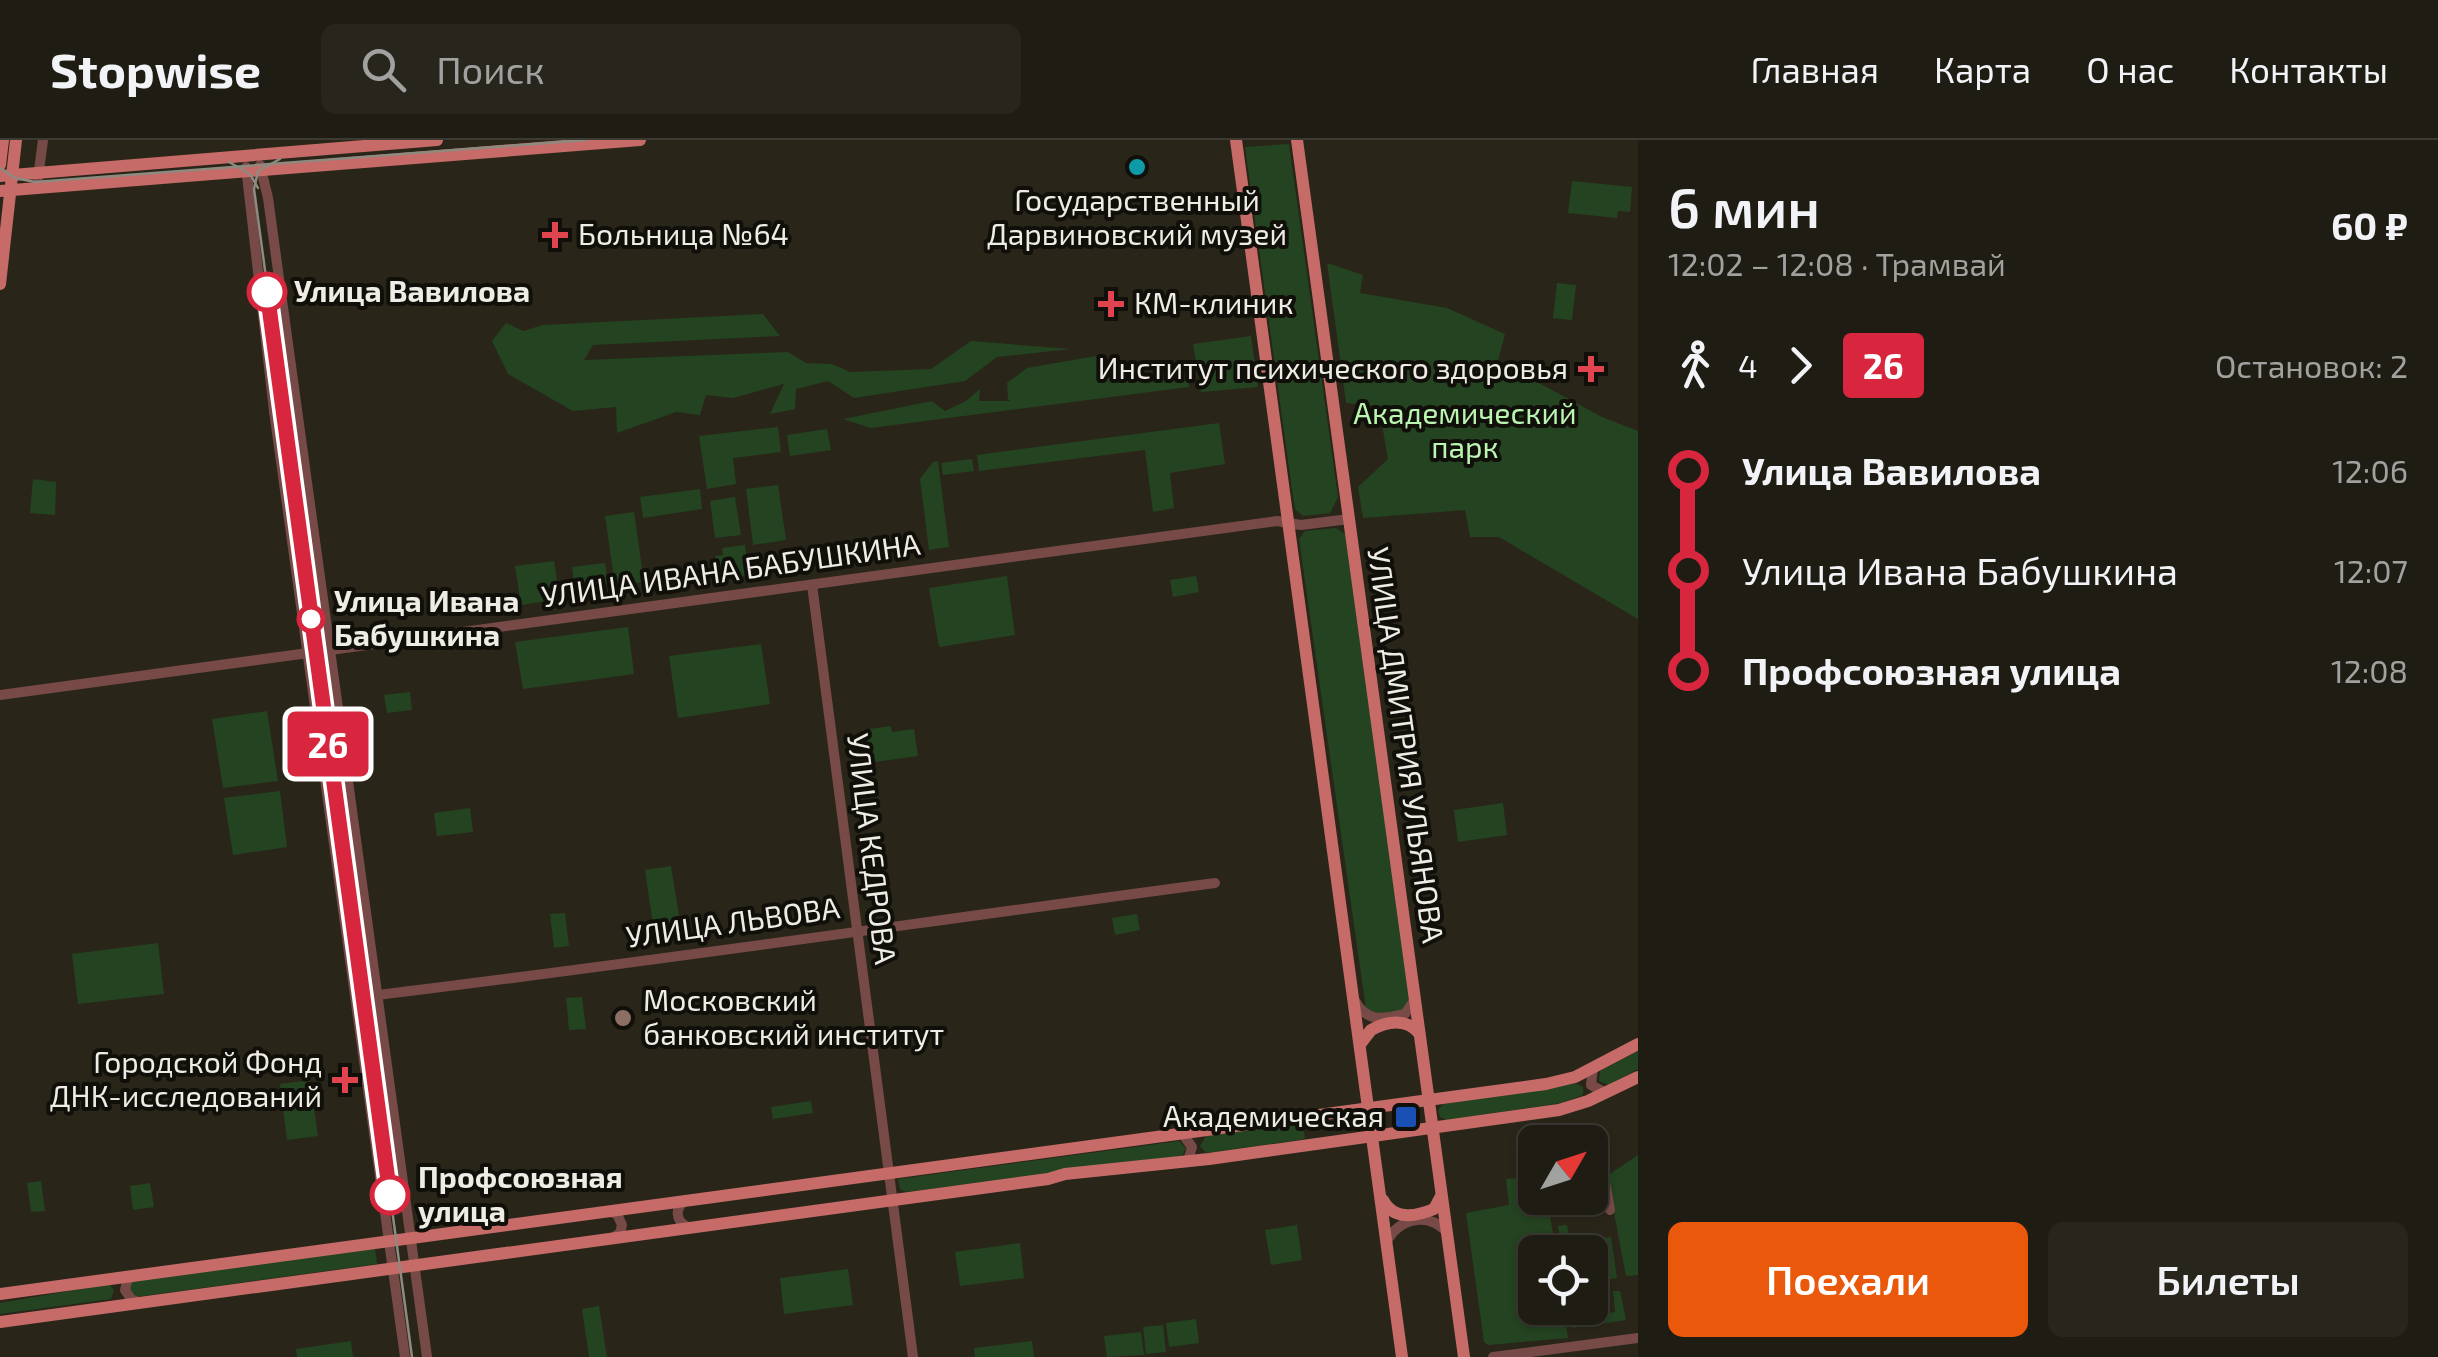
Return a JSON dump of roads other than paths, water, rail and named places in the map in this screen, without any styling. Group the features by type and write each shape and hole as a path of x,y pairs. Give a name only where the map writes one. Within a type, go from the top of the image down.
{"main road":[{"path":"0,165 2,140"},
{"path":"0,284 10,210 4,177 16,140"},
{"path":"4,177 41,170 437,140"},
{"path":"6,191 640,140"},
{"name":"УЛИЦА ДМИТРИЯ УЛЬЯНОВА","path":"1296,142 1464,1357"},
{"path":"1240,143 1402,1357"},
{"path":"1361,1045 1371,1030 1389,1024 1406,1022 1420,1035"},
{"path":"0,1294 1558,1082 1638,1044"},
{"path":"0,1322 1048,1180 1065,1174 1433,1129 1559,1110 1638,1077"},
{"path":"1206,1130 1199,1146 1209,1159"},
{"path":"1381,1198 1386,1208 1398,1216 1434,1209 1441,1193"}],"street":[{"path":"10,210 41,170 43,140"},
{"path":"252,154 263,171 427,1357"},
{"path":"252,154 244,172 274,411 405,1357"},
{"name":"УЛИЦА ИВАНА БАБУШКИНА","path":"0,695 1276,521 1302,525 1349,519"},
{"name":"УЛИЦА КЕДРОВА","path":"812,585 913,1357"},
{"name":"УЛИЦА ЛЬВОВА","path":"378,995 768,946 1215,883"},
{"path":"1355,1000 1361,1012 1376,1019 1406,1014 1415,999"},
{"path":"1593,1068 1591,1084 1606,1093"},
{"path":"1182,1133 1192,1147 1188,1161"},
{"path":"690,1199 680,1206 678,1218 694,1228"},
{"path":"1608,1199 1610,1210"},
{"path":"606,1211 618,1214 622,1221 620,1233 610,1240"},
{"path":"1386,1241 1406,1222 1428,1219 1446,1231"},
{"path":"138,1274 127,1281 125,1290 131,1299 142,1303"},
{"path":"106,1307 120,1294 116,1284 107,1278"},
{"path":"1493,1357 1638,1338"}],"tram line":[{"path":"0,168 15,178 35,182 586,140"},
{"path":"280,159 258,171 254,189 412,1357"},
{"path":"229,162 250,174 258,188"},
{"name":"26","path":"267,292 390,1195"}],"place":[{"name":"Государственный Дарвиновский музей","path":"1137,167"},
{"name":"Больница №64","path":"555,235"},
{"name":"Улица Вавилова","path":"267,292"},
{"name":"КМ-клиник","path":"1111,304"},
{"name":"Институт психического здоровья","path":"1591,369"},
{"name":"Улица Ивана Бабушкина","path":"311,619"},
{"name":"Московский банковский институт","path":"623,1018"},
{"name":"Городской Фонд ДНК-исследований","path":"345,1080"},
{"name":"Академическая","path":"1406,1117"},
{"name":"Профсоюзная улица","path":"390,1195"}],"park label":[{"name":"Академический парк","path":"1465,431"}]}
